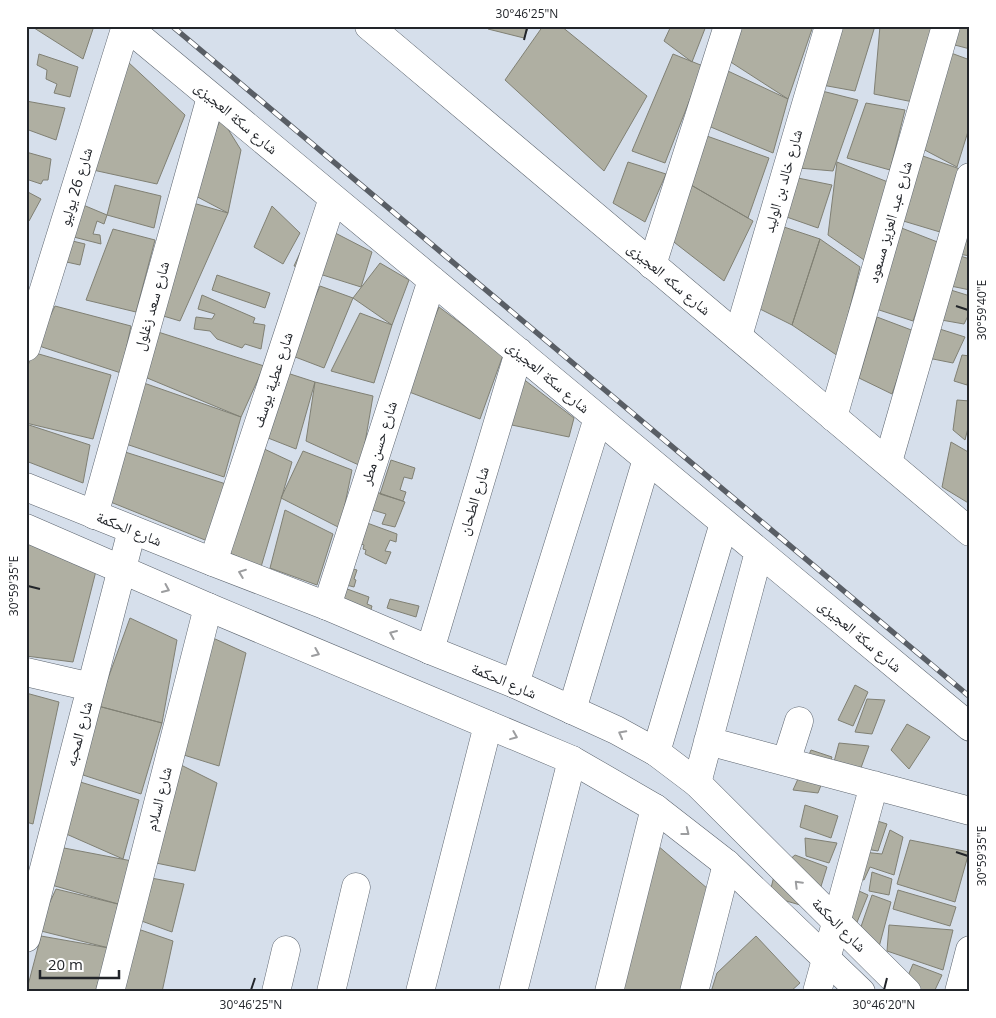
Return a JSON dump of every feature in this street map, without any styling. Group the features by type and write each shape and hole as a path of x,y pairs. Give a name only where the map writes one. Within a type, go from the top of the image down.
{"street":[{"name":"شارع سكة العجيزى","path":"126,26 970,727"},
{"name":"شارع 26 يوليو","path":"26,347 126,26"},
{"name":"شارع سكه العجيزى","path":"369,26 970,532"},
{"path":"652,265 728,26"},
{"name":"شارع خالد بن الوليد","path":"738,336 828,26"},
{"name":"شارع عبد العزيز مسعود","path":"833,417 946,26"},
{"name":"شارع سعد زغلول","path":"94,515 210,97"},
{"path":"888,462 970,177"},
{"name":"شارع عطية يوسف","path":"213,562 333,198"},
{"name":"شارع حسن مطر","path":"327,606 432,280"},
{"name":"شارع الطحان","path":"430,650 519,352"},
{"path":"515,684 598,418"},
{"path":"572,710 647,459"},
{"name":"شارع الحكمة","path":"26,487 327,606 515,684 616,730 656,752 697,783 908,992"},
{"path":"656,752 724,523"},
{"path":"26,528 208,607 572,760 655,808 727,864 861,992"},
{"name":"شارع المحبه","path":"26,938 132,530"},
{"path":"697,783 759,552"},
{"name":"شارع السلام","path":"110,992 208,607"},
{"path":"26,672 91,687"},
{"path":"786,762 799,721"},
{"path":"420,992 488,725"},
{"path":"708,741 970,811"},
{"path":"513,992 572,760"},
{"path":"817,992 874,785"},
{"path":"609,992 655,808"},
{"path":"694,992 727,864"},
{"path":"331,992 356,887"},
{"path":"276,992 286,950"},
{"path":"959,992 970,950"}],"building":[{"path":"31,26 94,26 83,59"},
{"path":"489,26 529,26 524,38 488,29"},
{"path":"543,26 561,26 647,96 604,171 505,80"},
{"path":"671,26 706,26 692,62 664,41"},
{"path":"738,26 813,26 788,99 726,59"},
{"path":"839,26 875,26 855,91 822,85"},
{"path":"880,26 932,26 913,102 874,94"},
{"path":"958,26 970,26 970,49 951,44"},
{"path":"951,53 970,60 970,125 957,167 919,147"},
{"path":"39,54 78,67 70,97 54,93 57,84 46,79 47,70 37,65"},
{"path":"673,54 703,66 665,163 632,151"},
{"path":"128,62 185,115 157,184 93,170"},
{"path":"715,65 788,99 773,153 706,125"},
{"path":"822,91 858,100 833,171 787,167"},
{"path":"26,101 65,108 56,140 26,129"},
{"path":"866,103 905,110 890,170 847,158"},
{"path":"221,118 241,150 228,213 190,193"},
{"path":"704,135 769,158 748,218 691,185"},
{"path":"26,152 51,159 48,180 43,180 41,184 26,179"},
{"path":"920,155 963,170 940,232 900,220"},
{"path":"628,162 666,174 645,222 613,203"},
{"path":"837,162 893,184 864,260 828,235"},
{"path":"793,177 832,185 818,228 781,215"},
{"path":"115,185 161,196 154,228 107,215"},
{"path":"691,185 753,221 724,281 670,239"},
{"path":"26,191 41,199 29,221 26,219"},
{"path":"76,202 107,215 104,224 97,221 93,234 100,235 101,244 62,234"},
{"path":"193,203 228,213 180,321 160,315"},
{"path":"272,206 300,233 283,264 254,247"},
{"path":"314,222 372,252 361,287 294,266"},
{"path":"970,224 970,256 953,253"},
{"path":"781,226 820,239 792,325 754,306"},
{"path":"899,227 940,243 913,321 873,308"},
{"path":"113,229 155,240 136,312 86,300"},
{"path":"60,238 85,244 80,265 62,261"},
{"path":"820,239 860,267 838,356 792,325"},
{"path":"950,253 970,259 970,290 941,284"},
{"path":"380,263 409,280 392,325 353,298"},
{"path":"217,275 270,293 265,308 212,290"},
{"path":"320,286 353,298 324,368 290,355"},
{"path":"938,286 970,296 970,312 964,324 930,318"},
{"path":"202,295 255,318 253,323 265,325 261,349 245,344 242,348 217,339 210,331 194,329 196,317 212,319 215,314 198,309"},
{"path":"55,306 131,326 121,373 36,345"},
{"path":"439,307 503,355 480,419 404,390"},
{"path":"360,313 392,325 374,383 331,371"},
{"path":"877,317 914,331 892,394 859,378"},
{"path":"927,325 965,337 953,363 918,356"},
{"path":"155,331 264,366 241,417 140,375"},
{"path":"32,352 111,375 93,439 26,423 26,373"},
{"path":"962,355 970,356 970,371 967,385 954,381"},
{"path":"284,372 315,382 296,449 263,436"},
{"path":"522,378 574,418 569,437 507,424"},
{"path":"141,382 241,417 224,477 123,443"},
{"path":"315,382 373,396 361,466 306,441"},
{"path":"957,400 970,401 970,420 965,440 953,430"},
{"path":"26,424 90,445 83,483 26,461"},
{"path":"951,442 970,453 970,504 942,487"},
{"path":"260,447 292,462 261,567 225,551"},
{"path":"122,451 226,484 210,542 108,501"},
{"path":"303,451 352,470 340,528 281,498"},
{"path":"391,460 415,468 412,479 404,477 400,490 406,492 403,501 380,494"},
{"path":"368,489 405,502 395,527 382,524 386,514 363,507"},
{"path":"285,510 333,534 317,585 270,568"},
{"path":"359,520 397,534 396,542 390,540 385,551 391,552 386,564 365,554 364,545 352,541"},
{"path":"26,543 97,567 73,662 26,656"},
{"path":"353,569 357,570 354,587 339,583"},
{"path":"339,586 369,597 367,604 372,606 366,627 330,612"},
{"path":"390,599 419,606 416,617 387,608"},
{"path":"130,618 177,640 162,723 98,706"},
{"path":"213,638 246,653 219,766 171,751"},
{"path":"855,685 868,692 853,726 838,720"},
{"path":"26,693 59,702 33,824 26,822"},
{"path":"867,699 885,700 872,734 855,732"},
{"path":"98,706 162,723 141,794 77,773"},
{"path":"907,724 930,737 909,769 891,750"},
{"path":"839,743 869,746 852,792 829,781"},
{"path":"811,750 832,757 818,793 793,790"},
{"path":"181,765 217,783 195,871 156,863"},
{"path":"77,781 139,800 123,859 64,833"},
{"path":"805,805 838,816 831,838 800,827"},
{"path":"858,815 887,824 878,851 847,846"},
{"path":"890,830 903,837 894,875 870,867 864,880 842,874 863,852 882,854"},
{"path":"805,838 837,843 829,863 806,856"},
{"path":"910,840 969,852 955,902 897,884"},
{"path":"657,845 708,889 680,992 617,992"},
{"path":"64,848 132,861 118,904 41,882"},
{"path":"795,855 827,867 814,909 769,896 775,872"},
{"path":"872,872 892,879 889,895 869,891"},
{"path":"151,878 184,884 172,932 136,919"},
{"path":"841,883 868,895 847,947"},
{"path":"56,889 118,904 109,948 37,930"},
{"path":"898,890 956,907 950,926 893,909"},
{"path":"872,895 891,902 879,947 856,941"},
{"path":"889,925 953,930 943,970 887,951"},
{"path":"138,929 173,941 162,992 120,992"},
{"path":"41,936 109,948 95,992 44,992 27,989"},
{"path":"756,936 800,983 790,992 711,992 717,973"},
{"path":"913,964 942,975 934,992 901,992"}],"railway":[{"path":"172,26 970,697"}]}
